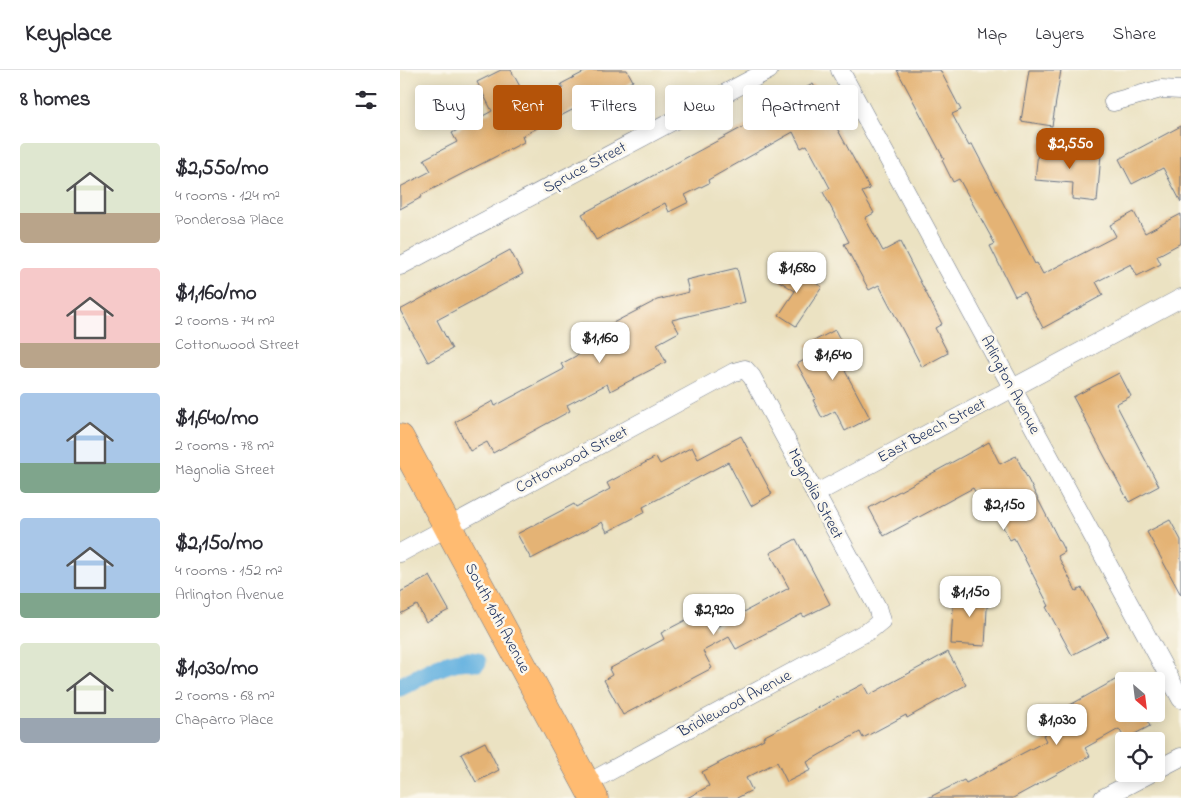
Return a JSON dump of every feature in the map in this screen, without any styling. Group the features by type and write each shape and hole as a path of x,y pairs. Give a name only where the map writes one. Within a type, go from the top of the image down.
{"main road":[{"name":"South 10th Avenue","path":"400,438 590,791"}],"street":[{"name":"Spruce Street","path":"400,266 770,70"},
{"name":"Arlington Avenue","path":"840,70 1181,699"},
{"path":"1113,102 1161,89 1181,90"},
{"name":"East Beech Street","path":"815,494 1181,298"},
{"name":"Magnolia Street","path":"745,369 752,377 877,607 882,620"},
{"name":"Cottonwood Street","path":"400,553 734,372 745,369"},
{"name":"Bridlewood Avenue","path":"590,791 870,630 882,620"},
{"path":"1165,765 1181,757"},
{"path":"1103,798 1134,782"}],"building":[{"path":"501,70 511,70 519,85 493,85 493,130 534,130 522,136 524,142 421,195 422,197 400,209 400,187 431,171 424,159 457,142 452,133 457,130 483,130 483,116 492,111 483,94 483,85 479,85 477,82"},
{"path":"588,70 627,70 633,81 626,85 572,85 572,110 562,115 563,88 561,84"},
{"path":"897,70 940,70 961,110 952,114 969,146 972,144 1035,264 1037,263 1043,274 1116,236 1110,225 1134,212 1145,233 1181,214 1181,243 1157,256 1161,264 1137,276 1131,264 1096,282 1103,295 1043,328 1024,292 1015,296 990,246 995,244 959,179 953,182 942,160 944,159"},
{"path":"1029,70 1061,70 1052,126 1021,121"},
{"path":"1181,126 1181,202 1163,168 1132,184 1119,159"},
{"path":"743,127 743,130 838,130 870,189 862,192 874,213 865,218 883,251 900,242 942,324 935,328 948,353 922,367 879,285 869,290 844,244 849,242 823,192 830,188 807,145 801,148 793,132 708,180 709,183 685,195 689,202 669,212 665,203 596,240 582,214"},
{"path":"1039,142 1056,143 1055,150 1101,154 1097,202 1072,199 1073,183 1035,180"},
{"path":"510,250 523,274 437,320 452,349 428,362 400,310"},
{"path":"786,264 822,287 796,326 779,315 795,291 776,279"},
{"path":"737,268 745,302 672,320 679,332 657,344 666,362 610,391 607,384 567,405 570,411 493,453 487,442 470,451 455,422 493,401 495,406 564,369 561,364 617,334 611,324 657,300 689,292 686,280"},
{"path":"835,330 854,366 845,371 870,418 845,431 835,411 822,418 813,400 816,399 797,364 812,356 806,345"},
{"path":"1119,373 1131,396 1116,404 1159,486 1129,502 1073,397"},
{"path":"741,436 772,494 751,506 728,462 643,507 645,512 607,532 602,522 531,559 517,534 574,504 576,507 610,489 607,483 656,457 660,464 692,447 698,459"},
{"path":"989,442 1000,464 1016,456 1065,552 1058,556 1076,591 1082,588 1108,636 1072,655 1046,607 1049,606 1014,538 1010,540 986,496 979,499 973,488 884,536 869,508"},
{"path":"1170,520 1181,540 1181,595 1147,532"},
{"path":"796,539 830,604 804,617 802,614 736,649 729,637 703,651 712,668 623,715 604,680 612,675 609,669 664,639 661,633 705,610 714,628 789,588 770,553"},
{"path":"430,576 449,610 426,622 417,605 400,614 400,592"},
{"path":"954,589 988,591 985,646 951,644"},
{"path":"948,652 966,685 907,718 906,715 863,738 860,732 807,762 811,770 787,782 777,762 746,778 752,790 737,798 687,798 709,786 702,772 764,739 763,737 863,684 869,695"},
{"path":"1115,680 1115,722 1148,722 1150,726 1138,732 1121,732 1119,729 1085,748 1090,756 1013,798 928,798 964,780 966,783 1046,741 1043,735 1060,726 1054,714"},
{"path":"485,742 499,770 476,782 461,754"}],"waterway":[{"path":"400,687 448,664 458,661 477,662"}]}
